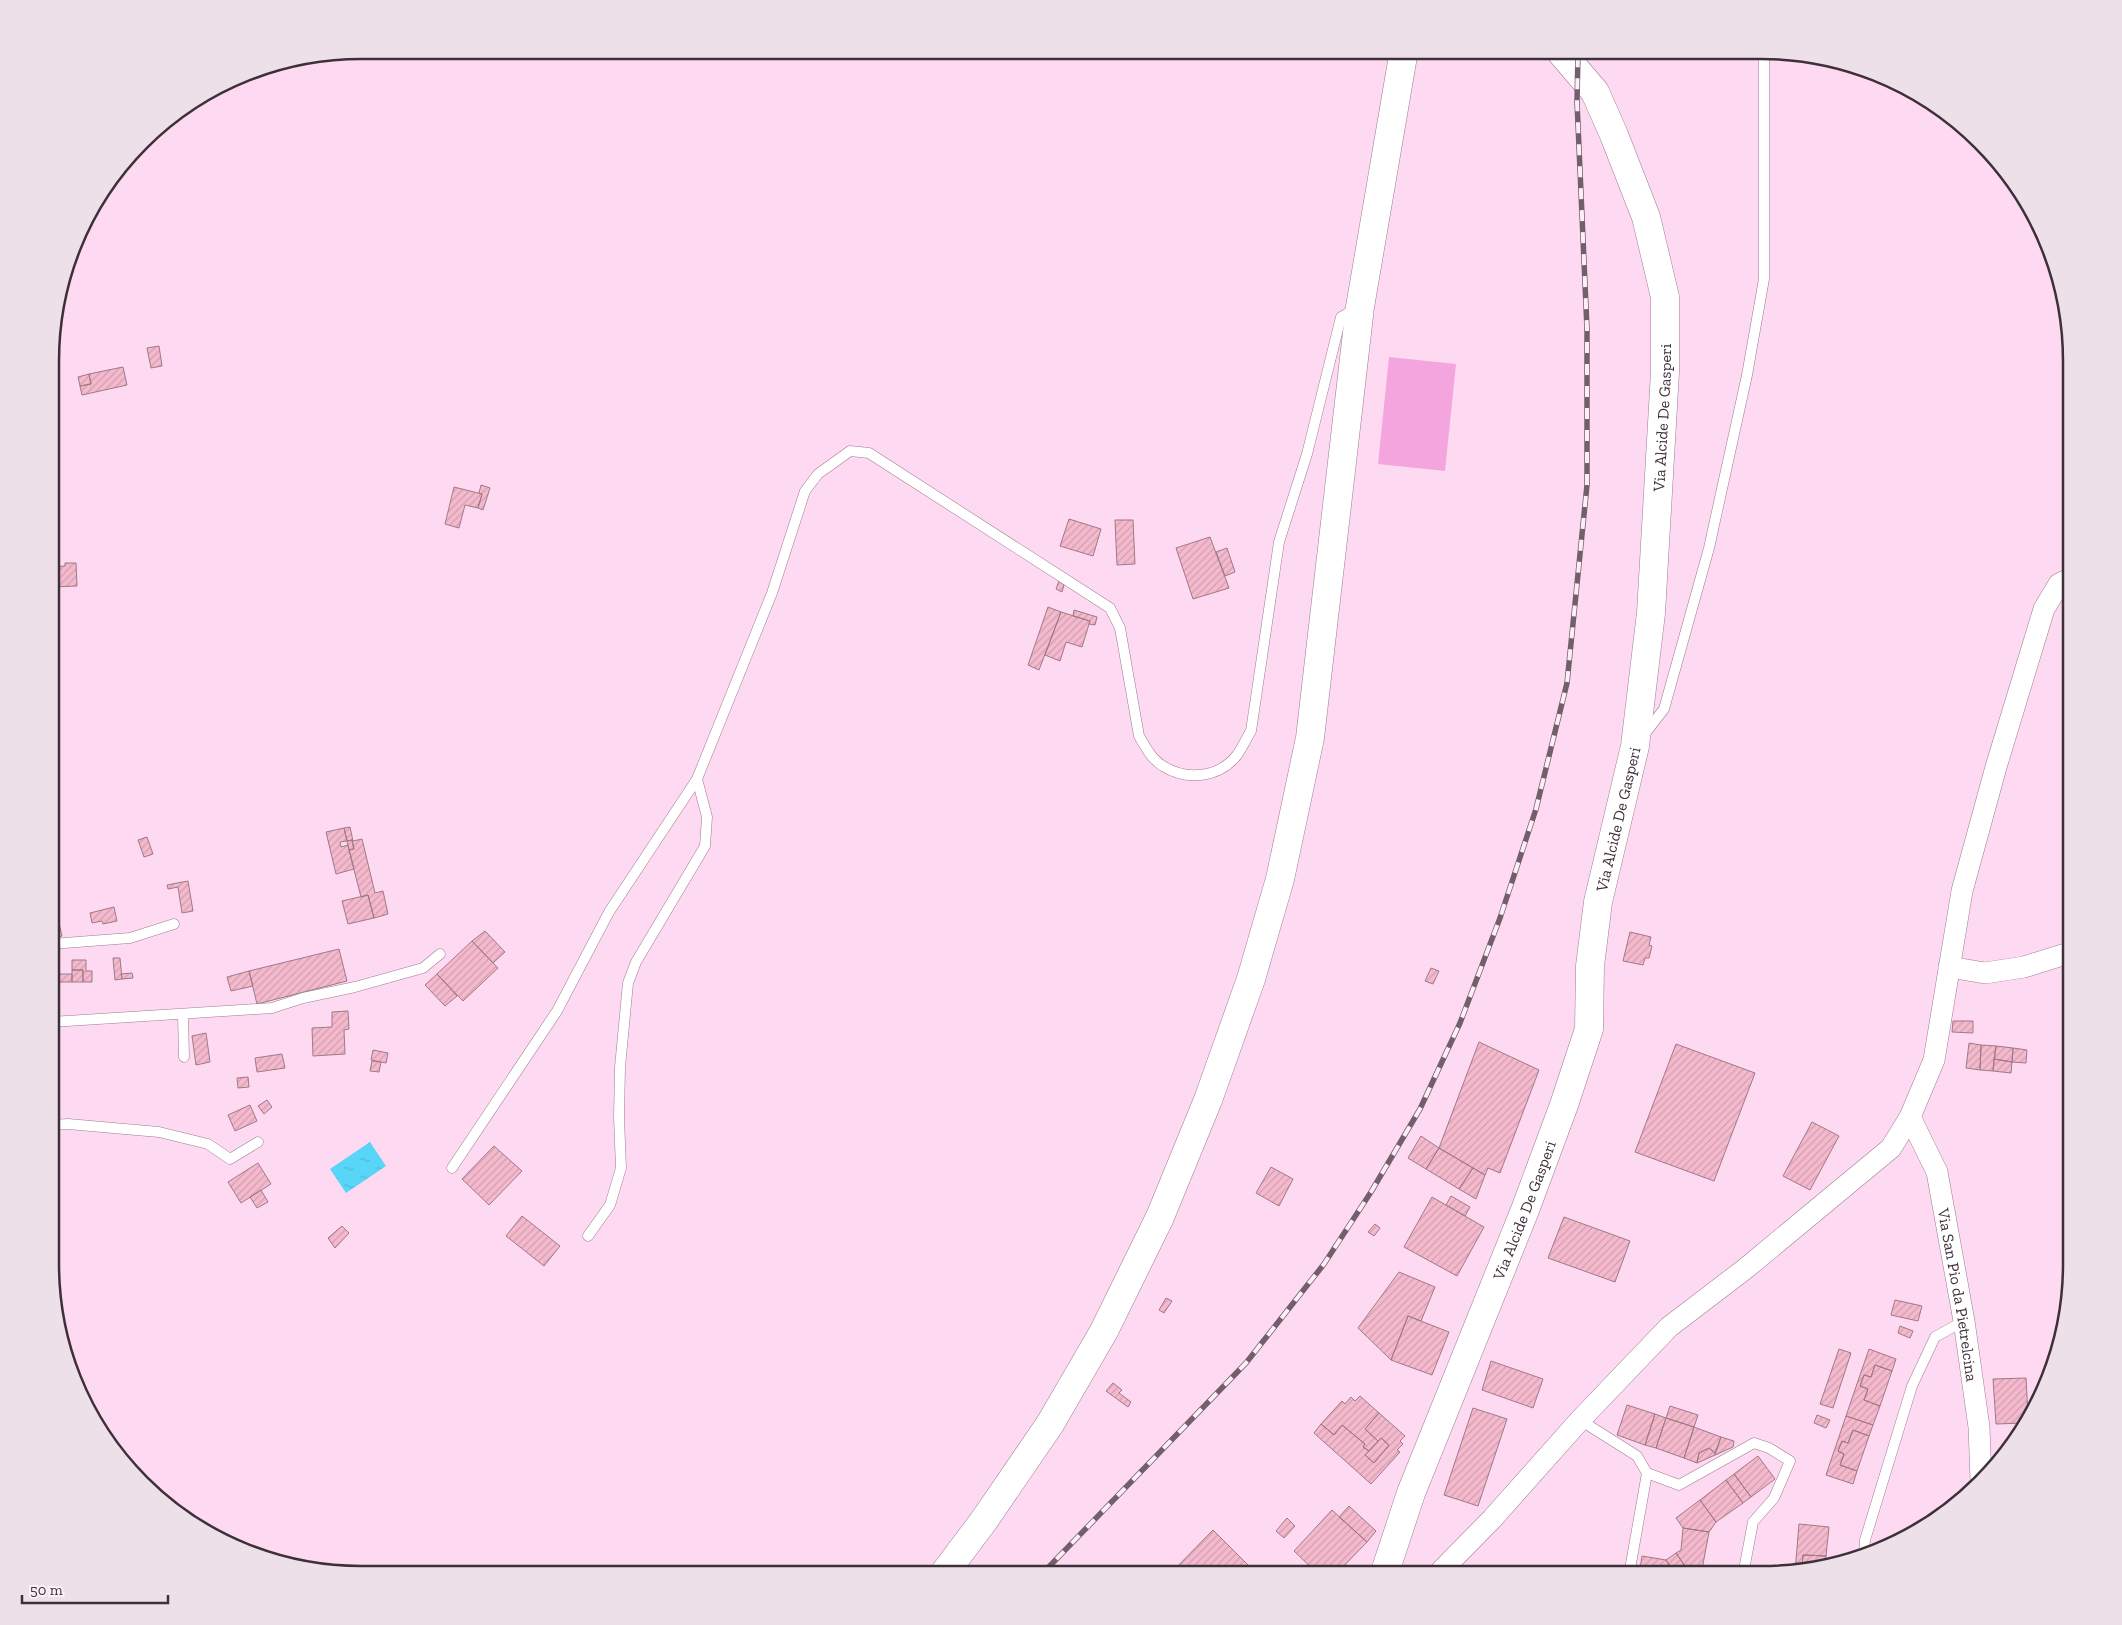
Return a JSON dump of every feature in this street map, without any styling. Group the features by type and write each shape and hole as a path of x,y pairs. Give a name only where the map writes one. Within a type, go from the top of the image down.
{"main road":[{"path":"950,1566 985,1519 1050,1424 1104,1331 1164,1208 1208,1100 1251,979 1280,879 1310,738 1360,307 1402,59"},
{"name":"Via Alcide De Gasperi","path":"1387,1566 1411,1493 1555,1132 1589,1029 1590,966 1598,902 1635,746 1651,613 1665,372 1665,297 1646,217 1614,135 1595,92 1568,59"}],"street":[{"path":"1446,1566 1492,1519 1580,1420 1669,1327 1745,1269 1891,1148 1910,1117 1934,1060 1962,891 1996,767 2044,609 2059,584 2063,582"},
{"path":"1949,967 1986,973 2024,967 2063,955"},
{"name":"Via San Pio da Pietrelcina","path":"1910,1117 1937,1172 1964,1321 1979,1427 1981,1472"}],"lane":[{"path":"1635,746 1664,709 1709,548 1747,375 1764,279 1764,59"},
{"path":"452,1168 557,1012 609,912 697,779 772,593 806,491 818,474 850,451 869,453 1110,608 1120,628 1139,736 1148,751 1162,766 1190,776 1215,773 1236,756 1251,731 1279,542 1307,454 1341,317 1360,307"},
{"path":"588,1236 610,1205 621,1168 620,1093 628,983 636,962 704,846 707,817 697,779"},
{"path":"59,943 130,938 174,924"},
{"path":"59,1022 272,1008 303,998 355,987 423,968 440,954"},
{"path":"183,1014 184,1057"},
{"path":"59,1125 68,1124 159,1132 208,1144 230,1159 258,1142"},
{"path":"1864,1548 1865,1540 1912,1386 1936,1336 1964,1321"},
{"path":"1580,1420 1637,1456 1647,1473 1679,1485 1754,1443 1770,1448 1790,1460 1774,1498 1753,1522 1745,1566"},
{"path":"1631,1566 1647,1473"}],"shaded area":[{"path":"1389,357 1456,364 1445,471 1378,464"}],"water":[{"path":"370,1142 386,1166 346,1193 330,1169"}],"building":[{"path":"159,346 162,366 151,368 147,348"},
{"path":"123,367 127,385 82,395 80,386 91,384 89,374"},
{"path":"89,374 91,384 80,386 78,377"},
{"path":"481,485 490,488 483,510 478,508 482,494 479,493"},
{"path":"454,487 482,494 478,508 465,505 459,528 445,524"},
{"path":"1069,519 1101,529 1093,556 1060,546"},
{"path":"1115,520 1133,520 1135,564 1117,565"},
{"path":"1210,537 1229,588 1193,599 1176,548"},
{"path":"1227,548 1235,572 1225,576 1216,552"},
{"path":"65,563 76,563 77,586 59,587 59,566 65,566"},
{"path":"1059,581 1064,585 1062,592 1056,589"},
{"path":"1048,607 1061,612 1039,670 1028,665"},
{"path":"1074,610 1097,617 1095,625 1089,624 1090,621 1073,616"},
{"path":"1061,612 1090,621 1082,647 1066,642 1060,661 1045,655"},
{"path":"350,827 353,841 362,839 375,893 383,891 388,914 374,918 368,895 361,897 349,850 354,849 352,840 347,841 344,828"},
{"path":"344,828 347,841 340,842 341,847 348,845 354,869 336,874 326,832"},
{"path":"147,837 153,854 144,857 138,840"},
{"path":"352,840 354,849 349,850 347,841"},
{"path":"188,881 193,911 182,913 178,887 168,889 167,885"},
{"path":"368,895 374,918 348,924 342,901"},
{"path":"114,907 117,921 103,924 102,921 92,923 90,913"},
{"path":"59,923 62,936 59,937"},
{"path":"485,931 505,952 493,963 472,941"},
{"path":"1630,932 1651,937 1649,945 1652,946 1649,958 1645,958 1643,965 1623,961"},
{"path":"472,941 498,968 463,1001 437,974"},
{"path":"339,949 347,981 257,1004 249,971"},
{"path":"113,958 120,958 122,979 115,980"},
{"path":"72,960 86,960 86,971 92,971 92,982 83,982 83,970 72,970"},
{"path":"1431,968 1439,971 1433,984 1425,981"},
{"path":"72,970 83,970 83,982 72,982"},
{"path":"249,971 253,986 231,991 227,977"},
{"path":"132,973 133,978 122,979 121,974"},
{"path":"59,974 72,974 72,982 59,982"},
{"path":"437,974 457,996 445,1006 425,985"},
{"path":"348,1011 349,1029 344,1030 345,1054 313,1056 312,1028 332,1027 332,1012"},
{"path":"1953,1021 1973,1021 1973,1033 1952,1032"},
{"path":"206,1033 210,1062 196,1065 192,1036"},
{"path":"1479,1042 1539,1070 1500,1173 1488,1168 1485,1175 1439,1148"},
{"path":"1969,1043 1981,1045 1980,1070 1966,1068"},
{"path":"1676,1044 1755,1073 1714,1181 1635,1152"},
{"path":"1981,1045 1996,1046 1993,1071 1980,1070"},
{"path":"1996,1046 2013,1048 2012,1062 1994,1059"},
{"path":"2013,1048 2027,1050 2026,1063 2012,1062"},
{"path":"373,1050 388,1053 386,1063 371,1060"},
{"path":"282,1054 285,1068 257,1072 255,1058"},
{"path":"1994,1059 2012,1062 2011,1073 1993,1071"},
{"path":"372,1061 381,1062 379,1072 370,1071"},
{"path":"248,1077 249,1087 238,1088 237,1078"},
{"path":"267,1100 272,1107 264,1114 258,1106"},
{"path":"250,1105 257,1121 235,1131 228,1115"},
{"path":"1812,1122 1839,1136 1810,1190 1783,1176"},
{"path":"1421,1136 1439,1148 1426,1169 1408,1158"},
{"path":"494,1146 522,1171 489,1205 462,1179"},
{"path":"1439,1148 1473,1168 1459,1189 1426,1169"},
{"path":"258,1163 271,1184 241,1203 228,1182"},
{"path":"1271,1167 1293,1179 1279,1206 1256,1193"},
{"path":"1473,1168 1485,1175 1476,1199 1459,1189"},
{"path":"261,1190 268,1202 257,1208 250,1197"},
{"path":"1451,1196 1470,1207 1465,1216 1446,1205"},
{"path":"1432,1197 1484,1227 1457,1276 1404,1247"},
{"path":"522,1216 560,1246 544,1266 506,1236"},
{"path":"1564,1217 1630,1241 1615,1282 1548,1258"},
{"path":"1375,1224 1380,1228 1374,1236 1368,1232"},
{"path":"342,1226 349,1233 335,1248 328,1238"},
{"path":"1399,1272 1435,1287 1421,1321 1408,1316 1391,1360 1358,1328"},
{"path":"1166,1298 1172,1301 1164,1313 1159,1310"},
{"path":"1895,1300 1922,1306 1918,1321 1891,1315"},
{"path":"1408,1316 1449,1332 1432,1375 1391,1360"},
{"path":"1900,1326 1913,1331 1910,1338 1898,1333"},
{"path":"1839,1349 1851,1353 1833,1408 1820,1404"},
{"path":"1869,1349 1896,1359 1892,1371 1875,1365 1871,1377 1864,1375 1860,1386 1868,1389 1864,1400 1880,1406 1873,1425 1846,1416"},
{"path":"1491,1361 1543,1379 1533,1408 1482,1390"},
{"path":"1875,1365 1892,1371 1880,1406 1864,1400 1868,1389 1860,1386 1864,1375 1871,1377"},
{"path":"2026,1378 2028,1406 2018,1423 1996,1424 1993,1379"},
{"path":"1113,1383 1122,1390 1119,1393 1131,1402 1128,1407 1106,1391"},
{"path":"1360,1396 1379,1413 1365,1429 1378,1441 1369,1451 1363,1447 1365,1444 1342,1425 1334,1435 1321,1424 1342,1401 1345,1404 1351,1397 1355,1401"},
{"path":"1627,1405 1655,1414 1645,1445 1617,1435"},
{"path":"1670,1406 1698,1415 1694,1427 1666,1418"},
{"path":"1473,1408 1507,1419 1478,1506 1444,1495"},
{"path":"1379,1413 1405,1436 1400,1441 1403,1444 1397,1450 1400,1452 1371,1484 1314,1433 1321,1424 1334,1435 1342,1425 1365,1444 1363,1447 1369,1451 1365,1455 1374,1463 1389,1445 1381,1438 1378,1441 1365,1429"},
{"path":"1655,1414 1666,1418 1656,1448 1645,1445"},
{"path":"1817,1415 1830,1420 1826,1428 1814,1423"},
{"path":"1846,1416 1873,1425 1869,1436 1853,1430 1848,1443 1842,1441 1838,1451 1844,1454 1840,1465 1857,1471 1853,1484 1826,1475"},
{"path":"1666,1418 1694,1427 1684,1458 1656,1448"},
{"path":"1694,1427 1721,1437 1715,1453 1709,1448 1699,1453 1697,1463 1684,1458"},
{"path":"1853,1430 1869,1436 1857,1471 1840,1465 1844,1454 1838,1451 1842,1441 1848,1443"},
{"path":"1721,1437 1734,1441 1733,1447 1715,1455"},
{"path":"1381,1438 1389,1445 1374,1463 1365,1455"},
{"path":"1709,1448 1715,1455 1697,1463 1699,1453"},
{"path":"1758,1456 1775,1479 1751,1497 1734,1474"},
{"path":"1734,1474 1751,1497 1743,1503 1726,1480"},
{"path":"1726,1480 1743,1503 1716,1522 1700,1500"},
{"path":"1700,1500 1716,1522 1709,1532 1683,1528 1676,1518"},
{"path":"1349,1506 1376,1531 1367,1542 1339,1517"},
{"path":"1332,1510 1367,1542 1344,1566 1310,1566 1294,1551"},
{"path":"1287,1518 1295,1526 1284,1538 1276,1531"},
{"path":"1799,1524 1829,1527 1826,1556 1803,1555 1802,1564 1796,1565"},
{"path":"1683,1528 1709,1532 1703,1566 1685,1566 1676,1553 1681,1550"},
{"path":"1213,1530 1249,1566 1178,1566"},
{"path":"1676,1553 1685,1566 1670,1566 1666,1560"},
{"path":"1803,1555 1826,1556 1826,1559 1802,1564"},
{"path":"1642,1556 1666,1560 1670,1566 1640,1566"}],"railway":[{"path":"1050,1566 1246,1363 1324,1264 1371,1192 1420,1109 1460,1023 1500,918 1536,809 1567,683 1587,485 1587,329 1577,102 1578,59"}]}
